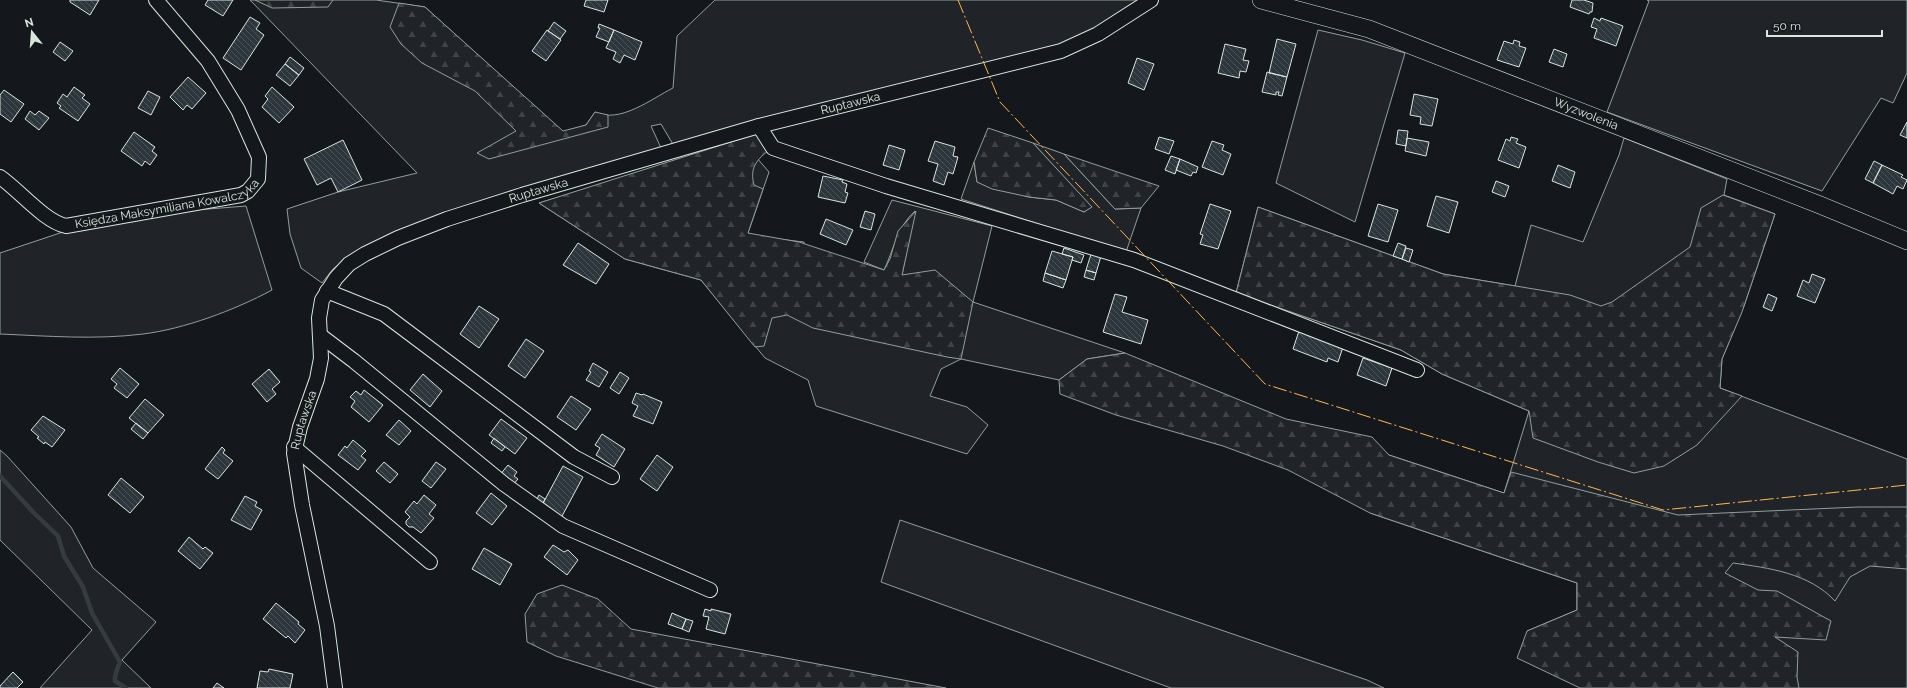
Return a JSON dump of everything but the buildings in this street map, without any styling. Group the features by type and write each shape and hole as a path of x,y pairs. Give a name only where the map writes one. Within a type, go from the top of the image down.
{"street":[{"name":"Księdza Maksymiliana Kowalczyka","path":"0,177 15,188 55,224 66,226 204,203 241,195 248,191 258,179 259,157 238,110 208,61 156,0"},
{"name":"Ruptawska","path":"335,688 326,618 294,462 294,447 317,379 321,358 319,318 322,300 326,291 336,278 350,264 365,254 398,238 447,219 522,195 759,126 1061,51 1098,34 1151,0"},
{"name":"Wyzwolenia","path":"1261,0 1369,29 1820,205 1907,241"},
{"path":"759,126 773,148 886,186 1134,260 1417,370"},
{"path":"326,291 384,314 574,457 612,477"},
{"path":"320,336 504,484 563,526 710,590"},
{"path":"294,447 430,562"}],"green space":[{"path":"250,0 376,0 425,7 563,132 586,125 595,112 605,115 625,113 645,104 673,88 677,36 715,0 1140,0 1097,27 1061,45 674,146 661,124 651,126 661,148 354,253 333,269 322,283 301,268 290,234 287,209 338,192 417,173"},
{"path":"255,0 333,0 328,7 272,8"},
{"path":"1647,0 1907,0 1907,73 1893,103 1881,98 1822,191 1607,112 1649,1"},
{"path":"399,3 425,7 563,131 586,125 595,112 608,115 608,127 489,159 477,153 516,131 475,91 422,63 401,44 390,27"},
{"path":"1318,30 1362,40 1405,53 1355,222 1276,183"},
{"path":"988,128 1033,143 1092,207 1084,212 1056,200 1029,197 992,189 977,182 974,162"},
{"path":"756,134 768,151 760,158 753,170 754,185 763,189 748,233 799,242 884,270 890,259 898,231 916,211 902,275 935,270 973,302 961,359 813,328 787,315 772,318 764,346 755,347 701,280 625,259 539,203"},
{"path":"1624,138 1727,179 1724,195 1775,214 1744,306 1722,359 1720,388 1907,459 1907,688 1586,688 1527,631 1577,610 1577,583 1370,513 1389,455 1504,493 1529,411 1442,374 1401,350 1236,293 1258,207 1443,274 1515,286 1531,225 1583,242 1619,155"},
{"path":"743,142 769,172 748,233 761,237 804,242 813,328 902,275 915,211 900,231 884,270 864,262 892,200 992,226 973,302 1125,353 1087,359 1059,380 961,359 941,369 930,396 967,407 988,425 967,454 816,406 808,380 765,358 701,280 625,259 539,203"},
{"path":"1033,143 1064,154 1115,209 1141,208 1126,252 961,199 974,162 977,182 1029,197 1056,200 1084,212 1091,207"},
{"path":"1064,154 1159,186 1141,208 1115,209"},
{"path":"1723,195 1775,214 1742,312 1722,359 1720,388 1742,396 1697,445 1664,466 1634,473 1598,462 1533,438 1529,411 1442,374 1401,350 1236,293 1258,207 1443,274 1570,295 1601,306 1612,302 1690,247 1701,208"},
{"path":"246,206 272,290 242,305 209,318 175,328 143,334 89,337 0,334 0,253 66,231 183,211"},
{"path":"1125,353 1286,419 1372,437 1389,455 1504,493 1511,472 1678,515 1858,507 1907,507 1907,569 1870,566 1850,577 1835,601 1813,584 1788,573 1733,563 1725,573 1758,590 1777,591 1831,621 1826,640 1775,637 1798,652 1797,677 1799,688 1580,688 1517,658 1527,631 1577,610 1577,583 1370,513 1288,470 1223,446 1116,415 1060,394 1059,380 1087,359"},
{"path":"0,450 71,527 93,568 156,622 122,660 151,688 40,688 92,630 0,540"},
{"path":"900,520 1367,680 1384,688 1171,688 881,582"},
{"path":"562,585 598,599 631,629 946,688 658,688 556,656 527,642 525,614 537,594"}],"waterway":[{"path":"0,476 34,513 58,536 64,556 83,587 92,613 120,662 115,681 126,688"}],"power":[{"path":"958,0 1000,102 1265,384 1663,510 1907,485"}]}
